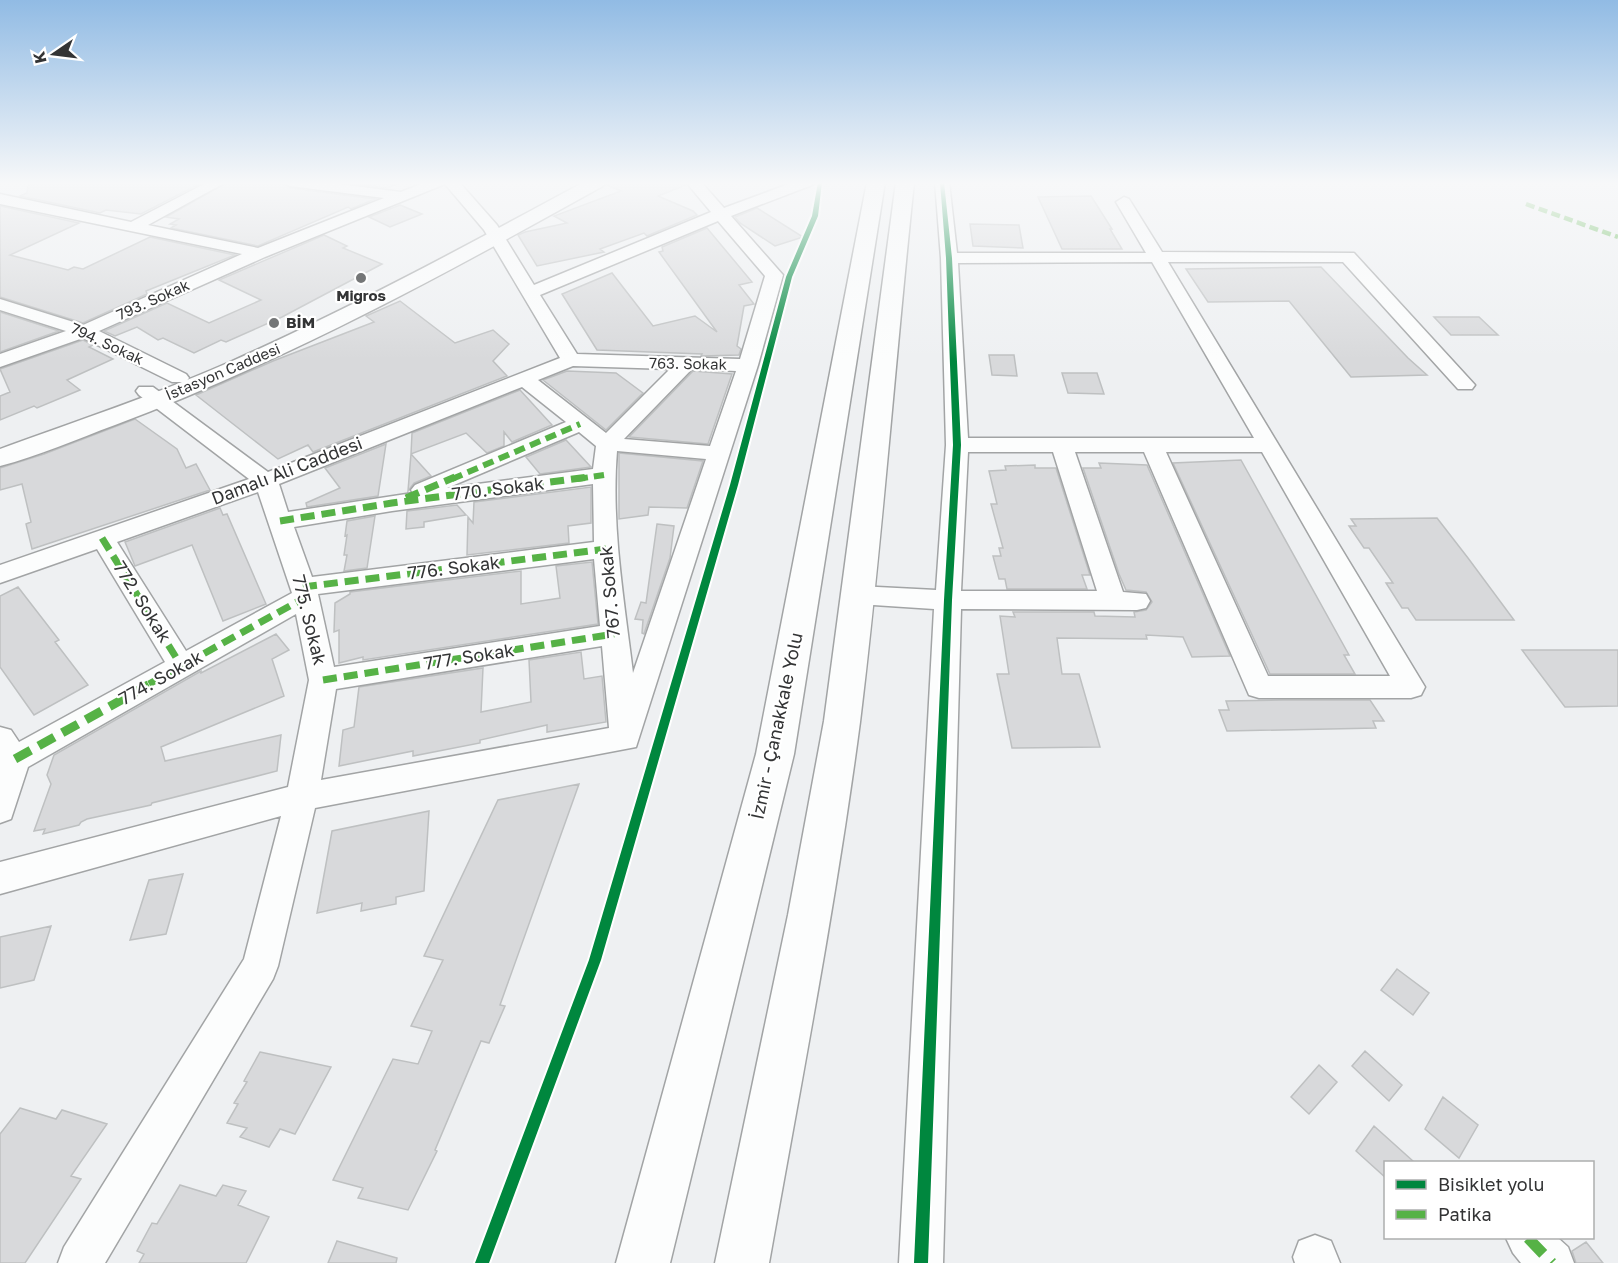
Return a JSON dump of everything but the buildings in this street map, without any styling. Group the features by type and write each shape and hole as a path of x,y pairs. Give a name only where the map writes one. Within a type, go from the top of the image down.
{"main road":[{"name":"İstasyon Caddesi","path":"0,445 152,396 179,378 263,343 477,241"},
{"name":"İstasyon Caddesi","path":"0,458 152,396 269,353 479,241"},
{"name":"İzmir - Çanakkale Yolu","path":"642,1263 775,754 866,241"},
{"path":"742,1263 830,799 858,595 898,241"}],"street":[{"path":"198,241 259,254"},
{"name":"793. Sokak","path":"0,361 84,331 291,241"},
{"path":"499,241 571,360"},
{"path":"530,292 655,241"},
{"name":"763. Sokak","path":"571,360 748,365 774,275 744,241"},
{"path":"921,1263 948,600 957,444 947,241"},
{"path":"1147,241 1411,687 1259,687 1152,445"},
{"path":"949,258 1348,257 1465,385"},
{"name":"794. Sokak","path":"0,304 84,331 179,378"},
{"name":"Damalı Ali Caddesi","path":"0,574 266,482 571,360"},
{"path":"607,444 686,364"},
{"path":"0,878 302,797 625,738 748,365"},
{"path":"523,378 607,444 719,453"},
{"path":"152,396 266,482"},
{"name":"770. Sokak","path":"392,503 580,424"},
{"name":"767. Sokak","path":"607,444 604,476 606,549 625,738"},
{"path":"957,444 1269,445"},
{"path":"858,595 948,600 1125,600 1062,445"},
{"name":"770. Sokak","path":"280,521 392,503 604,476"},
{"name":"775. Sokak","path":"80,1263 260,966 302,797 323,680 305,592 266,482"},
{"name":"772. Sokak","path":"102,538 182,667"},
{"name":"776. Sokak","path":"305,592 606,549"},
{"name":"774. Sokak","path":"8,749 182,667 305,592"},
{"name":"777. Sokak","path":"323,680 614,634"},
{"path":"0,809 8,749"},
{"path":"1529,1239 1552,1263"}],"marked path":[{"path":"406,498 580,424"},
{"path":"280,521 392,503 604,475"},
{"path":"102,538 182,667"},
{"path":"303,587 606,549"},
{"path":"15,759 306,597"},
{"path":"323,680 614,634"},
{"path":"1529,1239 1552,1263"}],"cycle path":[{"path":"482,1263 595,960 734,485 789,277 804,241"},
{"path":"921,1263 948,600 957,445 947,241"}],"place":[{"name":"Migros","path":"361,278"},
{"name":"BİM","path":"274,323"}]}
